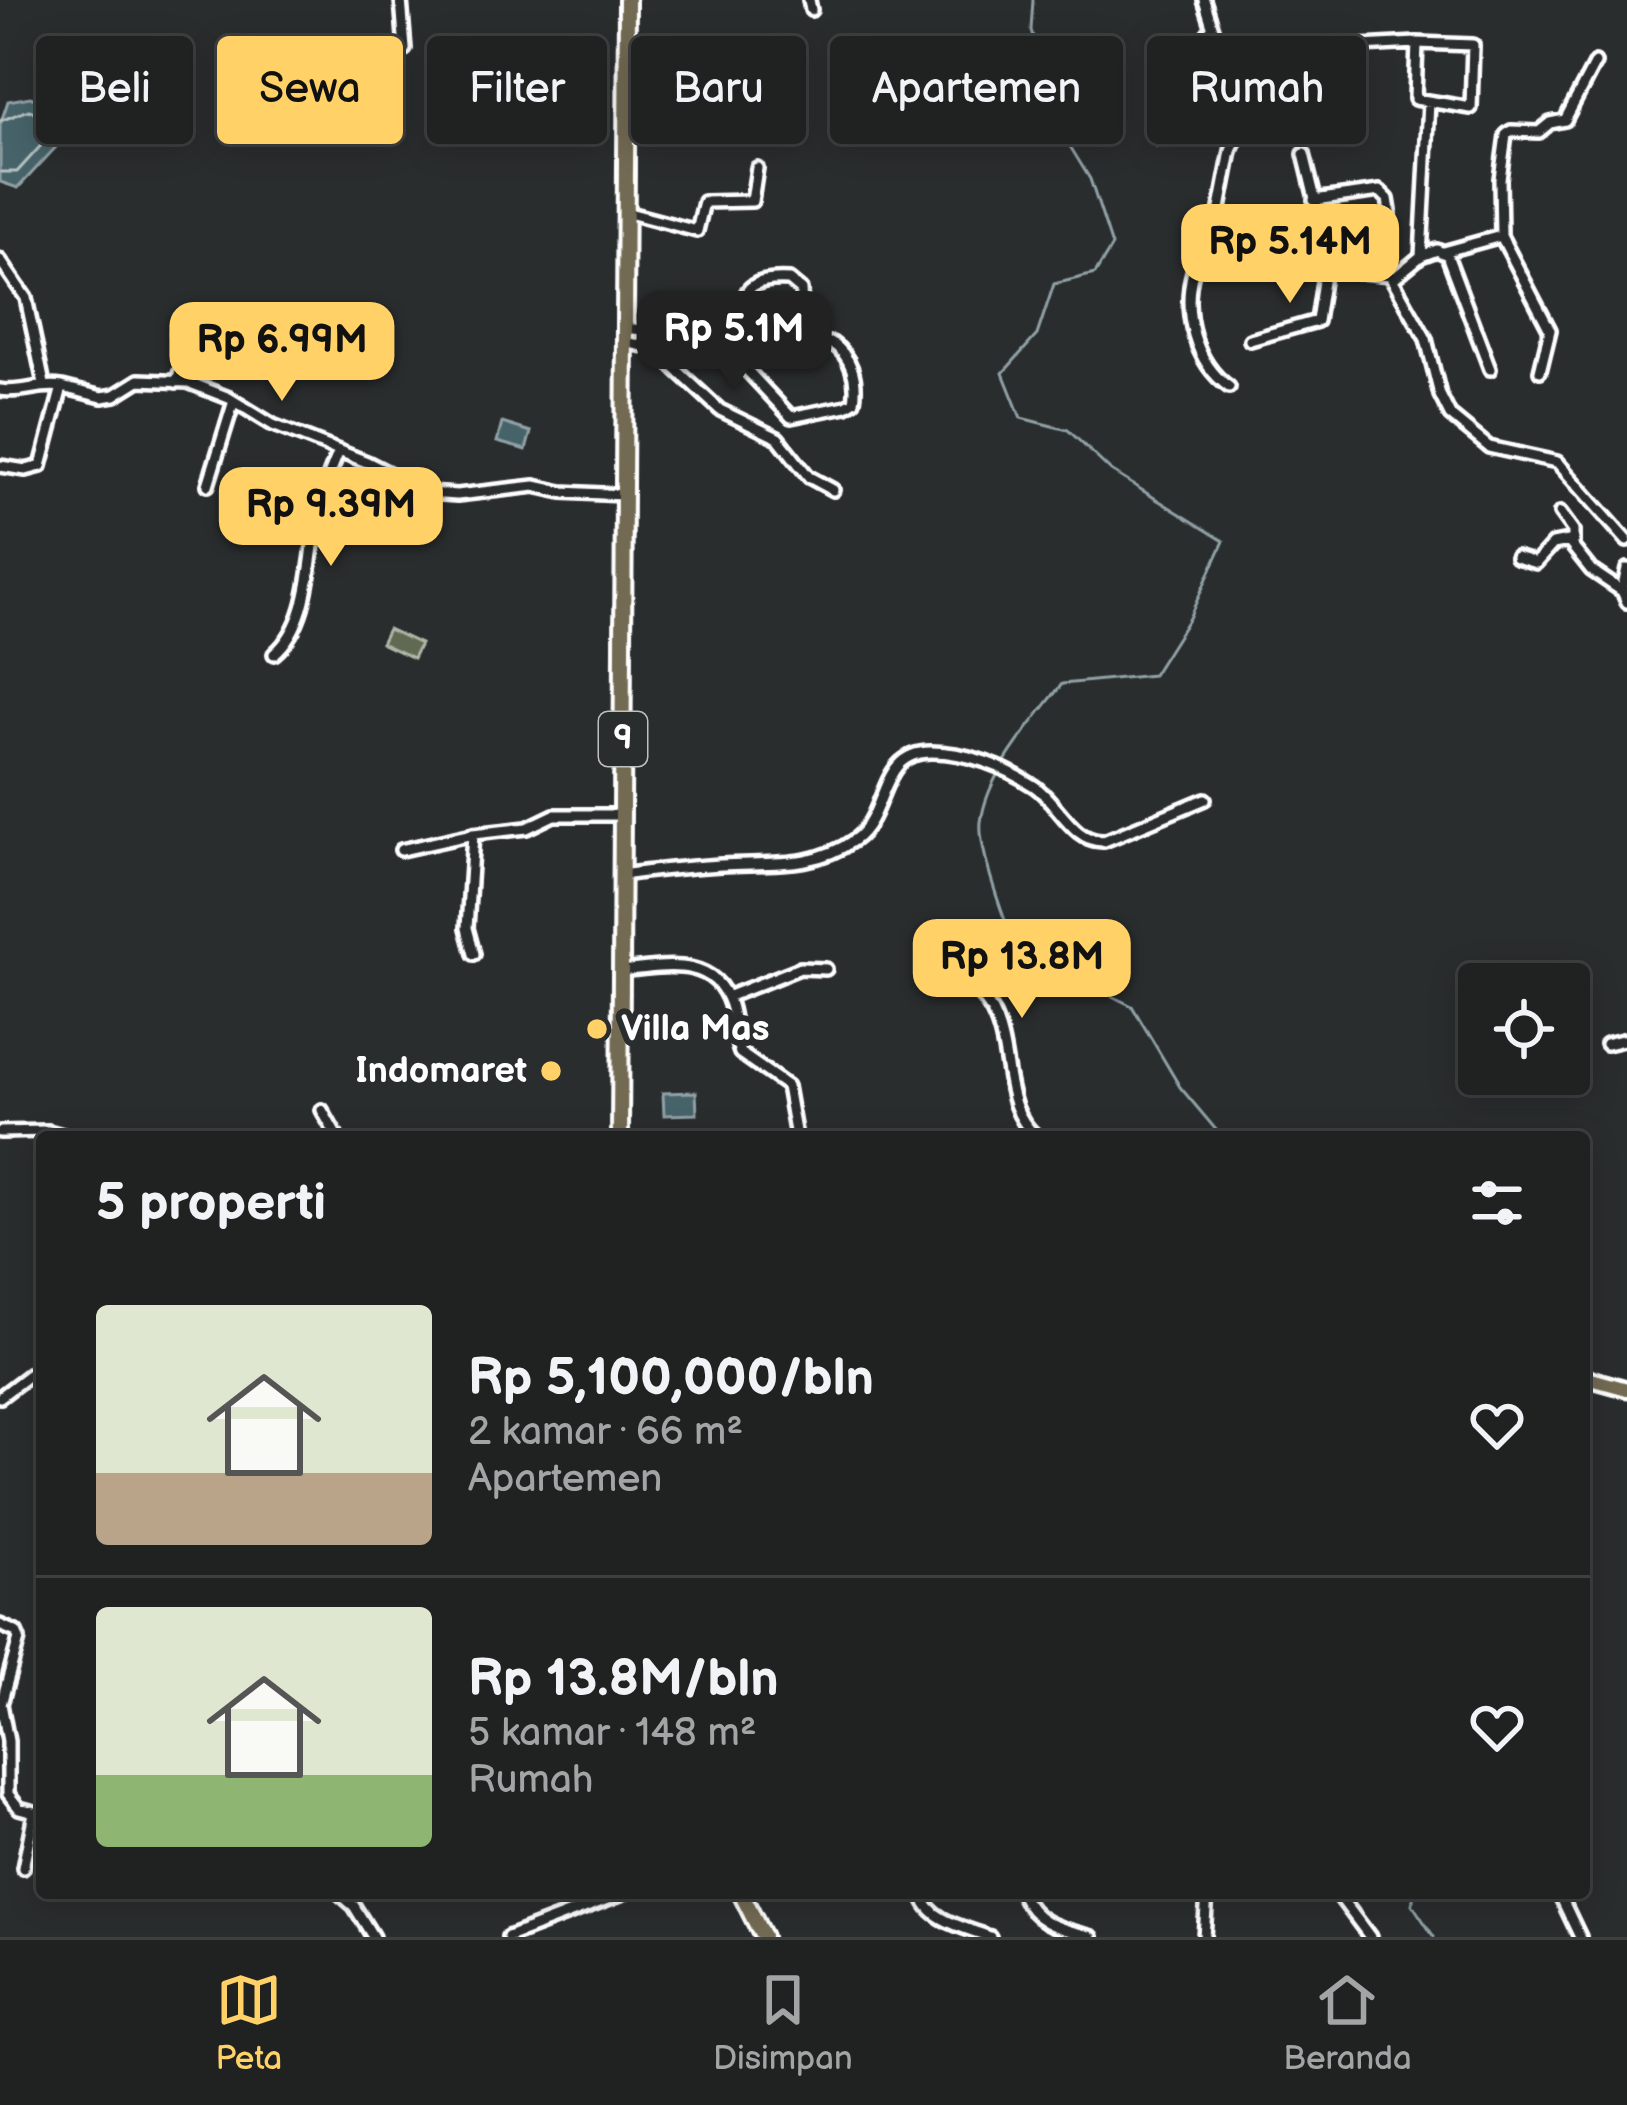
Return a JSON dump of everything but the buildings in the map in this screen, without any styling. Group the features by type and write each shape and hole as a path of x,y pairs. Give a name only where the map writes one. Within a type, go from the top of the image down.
{"highway":[{"name":"9","path":"620,1131 627,0"},
{"path":"749,1899 763,1937"}],"main road":[{"path":"1590,1379 1627,1389"}],"street":[{"path":"401,0 405,49"},
{"path":"1204,0 1225,67 1248,110 1231,151 1218,219 1193,269 1190,317 1204,363 1229,387"},
{"path":"1206,36 1212,28"},
{"path":"1366,46 1417,44 1472,43 1471,107 1415,99 1417,44"},
{"path":"1540,371 1550,330 1501,236 1500,179 1506,135 1539,132 1565,120 1595,64"},
{"path":"1421,256 1429,102"},
{"path":"1218,219 1238,241 1313,231 1320,224 1304,154"},
{"path":"625,212 698,231 704,202 754,199 757,168"},
{"path":"1313,200 1380,191 1390,212"},
{"path":"1297,234 1325,268 1383,272 1393,279 1426,339 1450,415 1489,447 1557,462 1627,541"},
{"path":"1393,279 1421,256 1501,236"},
{"path":"1443,252 1490,369"},
{"path":"0,260 26,298 44,384"},
{"path":"1250,340 1317,321 1325,268"},
{"path":"775,354 743,308 745,296 760,282 789,280 801,290 795,348"},
{"path":"176,382 190,347 177,334 183,317"},
{"path":"625,335 703,338 728,350 790,417 852,404 855,379 840,348 828,342 745,364"},
{"path":"625,335 653,348 720,410 778,438 809,477 833,490"},
{"path":"0,389 44,384 102,398 139,380 176,382 209,390 434,494 536,486 623,495"},
{"path":"0,466 26,470 42,464 62,387"},
{"path":"208,485 233,404"},
{"path":"274,654 290,640 299,619 319,506 339,451"},
{"path":"1561,513 1573,531 1573,546"},
{"path":"1516,556 1533,564 1560,540 1573,546 1591,571 1622,591 1627,602"},
{"path":"1622,591 1627,569"},
{"path":"621,875 786,864 831,853 871,824 889,774 900,760 927,752 985,762 1004,771 1042,792 1078,831 1094,841 1205,799"},
{"path":"401,850 527,828 554,815 622,814"},
{"path":"473,834 467,928 474,954"},
{"path":"620,971 698,968 714,979 727,997 740,1053 787,1085 795,1131"},
{"path":"727,997 800,968 826,969"},
{"path":"943,971 969,985 988,1005 999,1025 1021,1119 1032,1131"},
{"path":"1606,1044 1627,1039"},
{"path":"322,1110 334,1131"},
{"path":"0,1132 51,1131"},
{"path":"0,1397 36,1370"},
{"path":"0,1625 20,1639 1,1704 8,1742 8,1794 17,1806 36,1813"},
{"path":"23,1868 36,1821"},
{"path":"346,1899 373,1937"},
{"path":"508,1937 531,1933 609,1899"},
{"path":"924,1899 938,1915 990,1937"},
{"path":"1025,1899 1041,1921 1092,1937"},
{"path":"1204,1937 1207,1899"},
{"path":"1342,1899 1370,1937"},
{"path":"1562,1899 1580,1937"}],"green space":[{"path":"388,629 420,644 413,658 381,643"}],"water":[{"path":"36,99 36,144 58,144 18,188 0,182 0,125 8,101"},
{"path":"502,423 531,432 526,450 497,442"},
{"path":"344,471 363,478 353,506 334,499"},
{"path":"696,1092 697,1114 664,1115 663,1093"}],"waterway":[{"path":"1033,0 1031,30 1060,130 1090,179 1112,246 1095,274 1054,284 1037,335 1003,373 1021,418 1068,430 1111,471 1224,541 1189,618 1153,675 1062,684 992,785 981,834 1017,949 1132,1006 1180,1087 1217,1131"},
{"path":"1413,1899 1434,1937"}],"place":[{"name":"Villa Mas","path":"597,1029"},
{"name":"Indomaret","path":"551,1071"}]}
